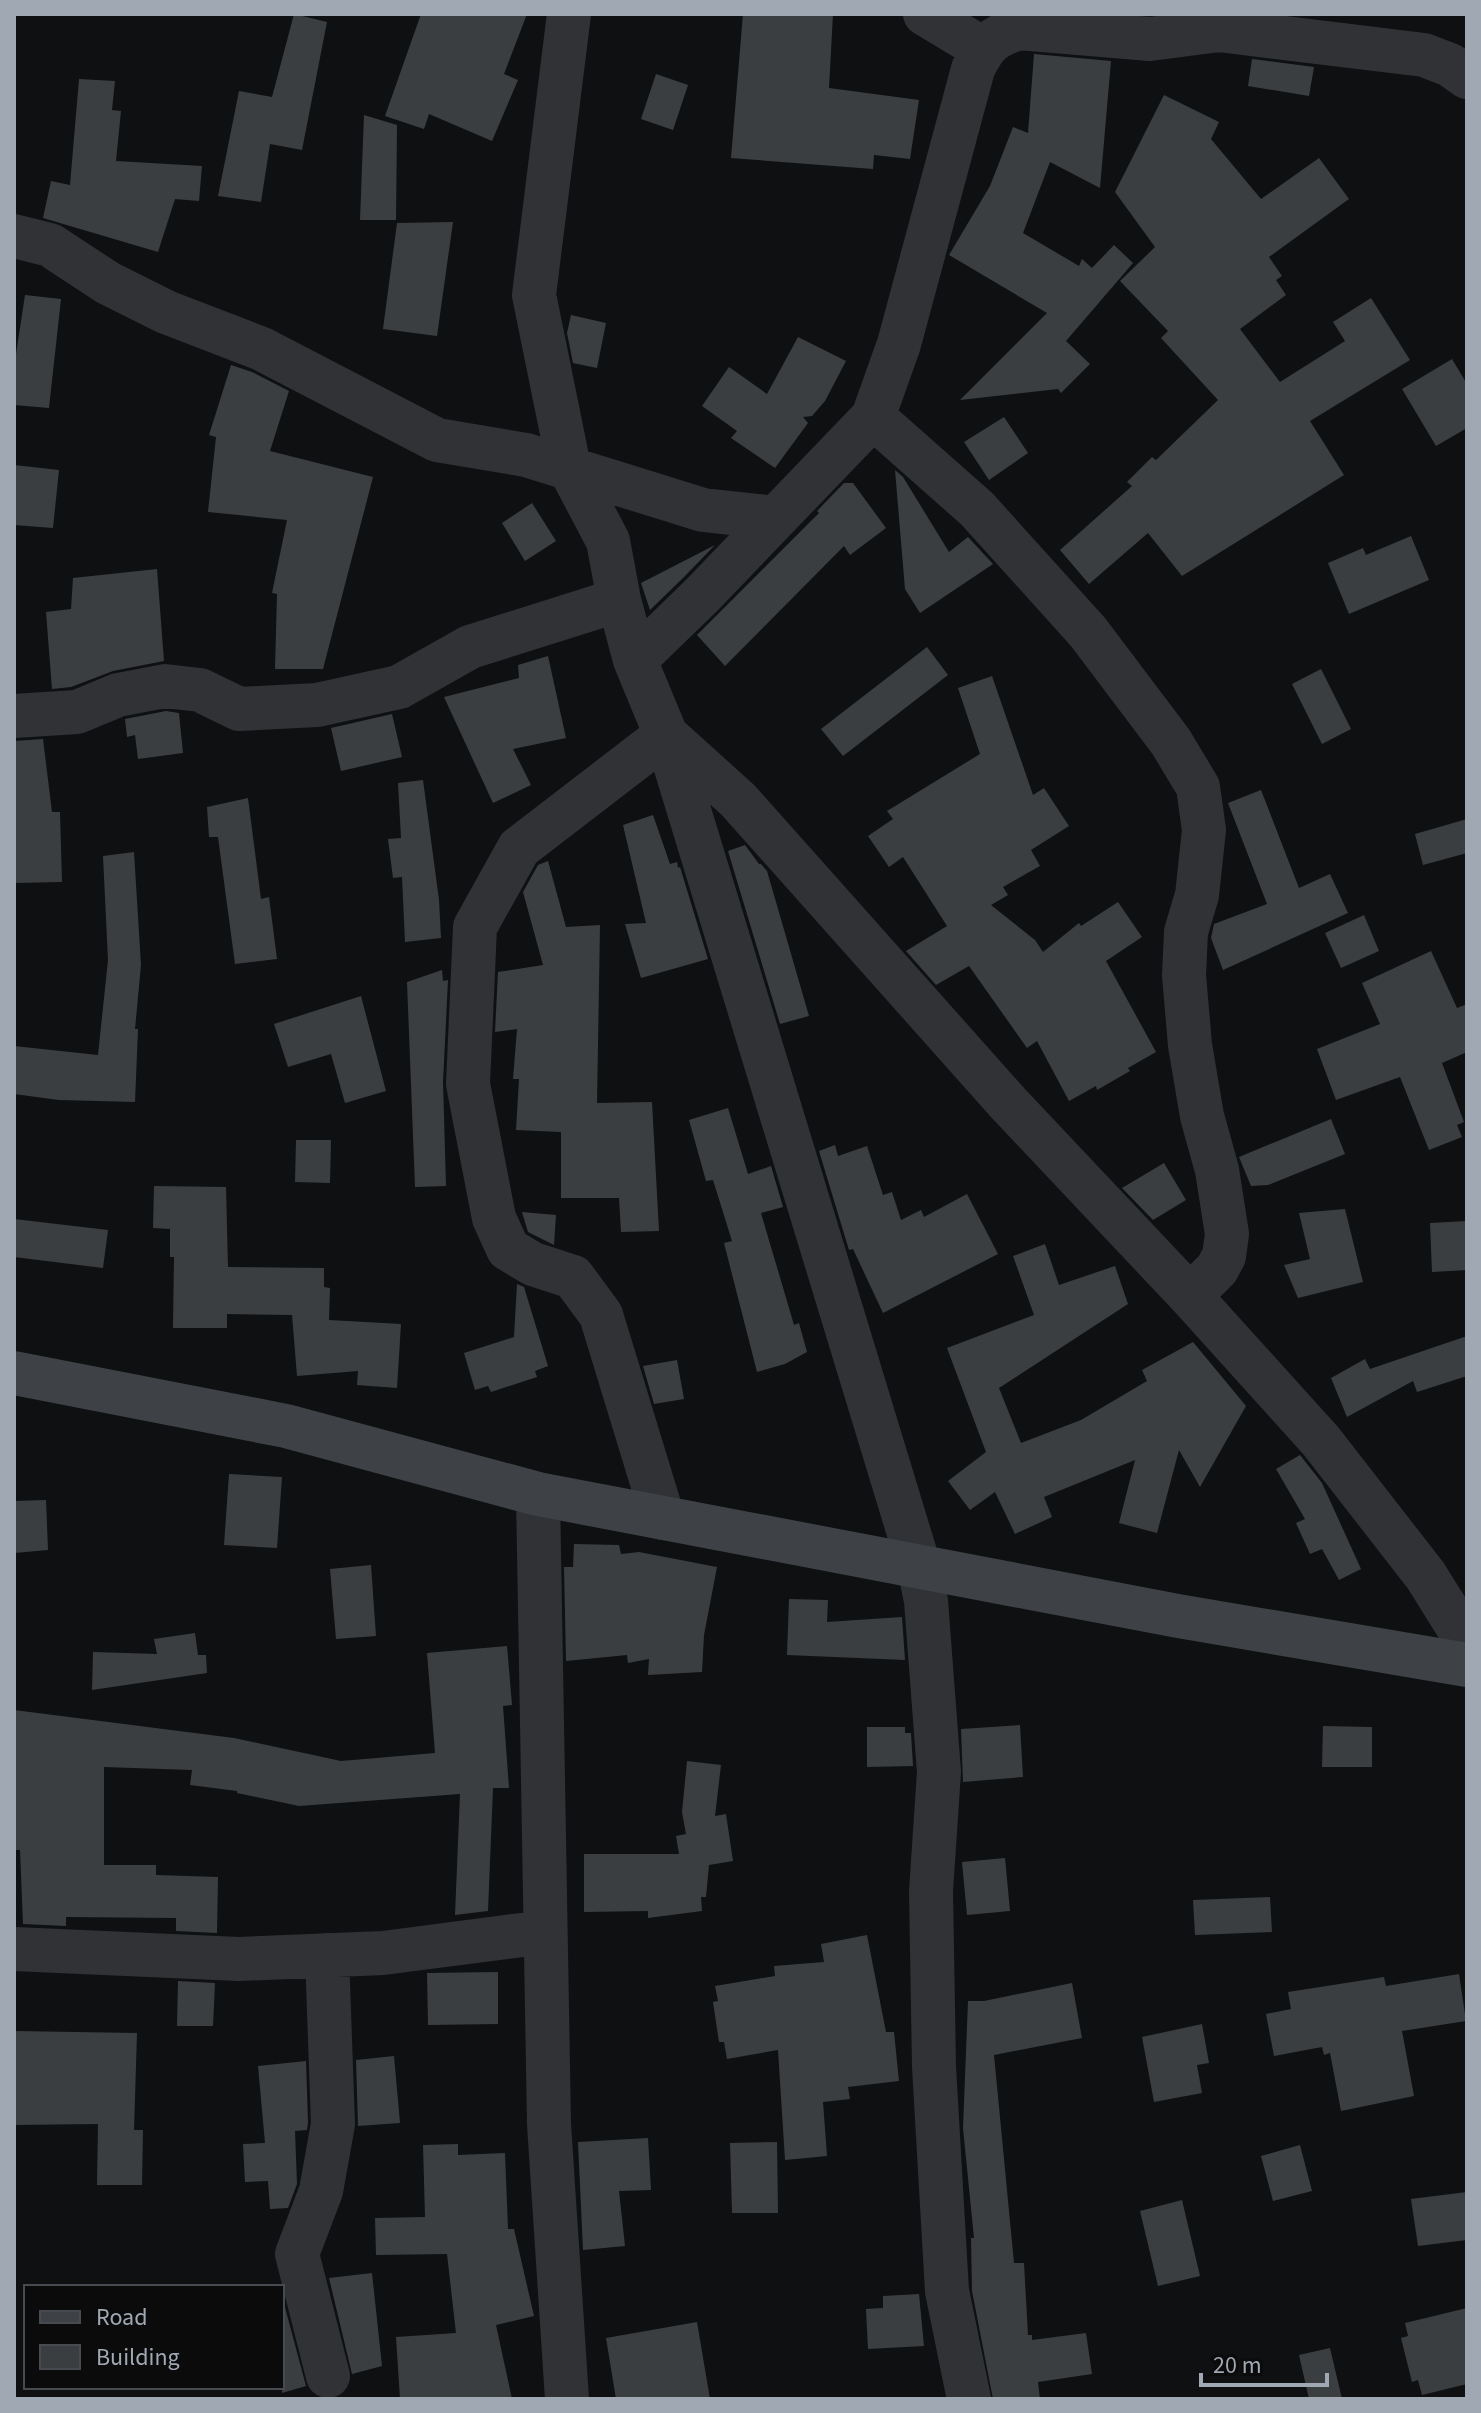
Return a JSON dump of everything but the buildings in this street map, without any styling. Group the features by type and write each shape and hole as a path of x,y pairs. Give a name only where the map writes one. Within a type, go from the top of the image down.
{"street":[{"path":"569,14 534,295 569,467 608,541 635,660 666,735 919,1566 926,1601 939,1772 931,1891 934,2067 947,2291 969,2399"},
{"path":"925,14 983,49"},
{"path":"635,660 873,417 899,344 973,69 983,49 1000,34 1019,28 1150,39 1219,30 1424,55 1450,65 1467,77"},
{"path":"14,236 50,245 119,289 166,312 262,349 437,440 526,455 703,510 776,518"},
{"path":"873,417 977,509 1088,632 1171,742 1198,787 1204,830 1197,895 1186,932 1184,975 1199,1102 1217,1170 1227,1234 1224,1256 1217,1269 1190,1296"},
{"path":"14,716 77,712 118,695 165,686 200,690 239,709 317,705 399,687 470,647 619,600"},
{"path":"666,735 738,800 997,1092 1190,1296 1321,1441 1426,1576 1467,1642"},
{"path":"663,1518 601,1315 573,1277 533,1264 508,1249 494,1218 468,1084 475,927 519,848 666,735"},
{"path":"14,1373 286,1426 538,1494 1178,1616 1467,1665"},
{"path":"538,1494 549,2124 567,2399"},
{"path":"14,1949 239,1959 383,1953 545,1932"},
{"path":"327,1955 333,2124 321,2191 297,2254 328,2376"}]}
